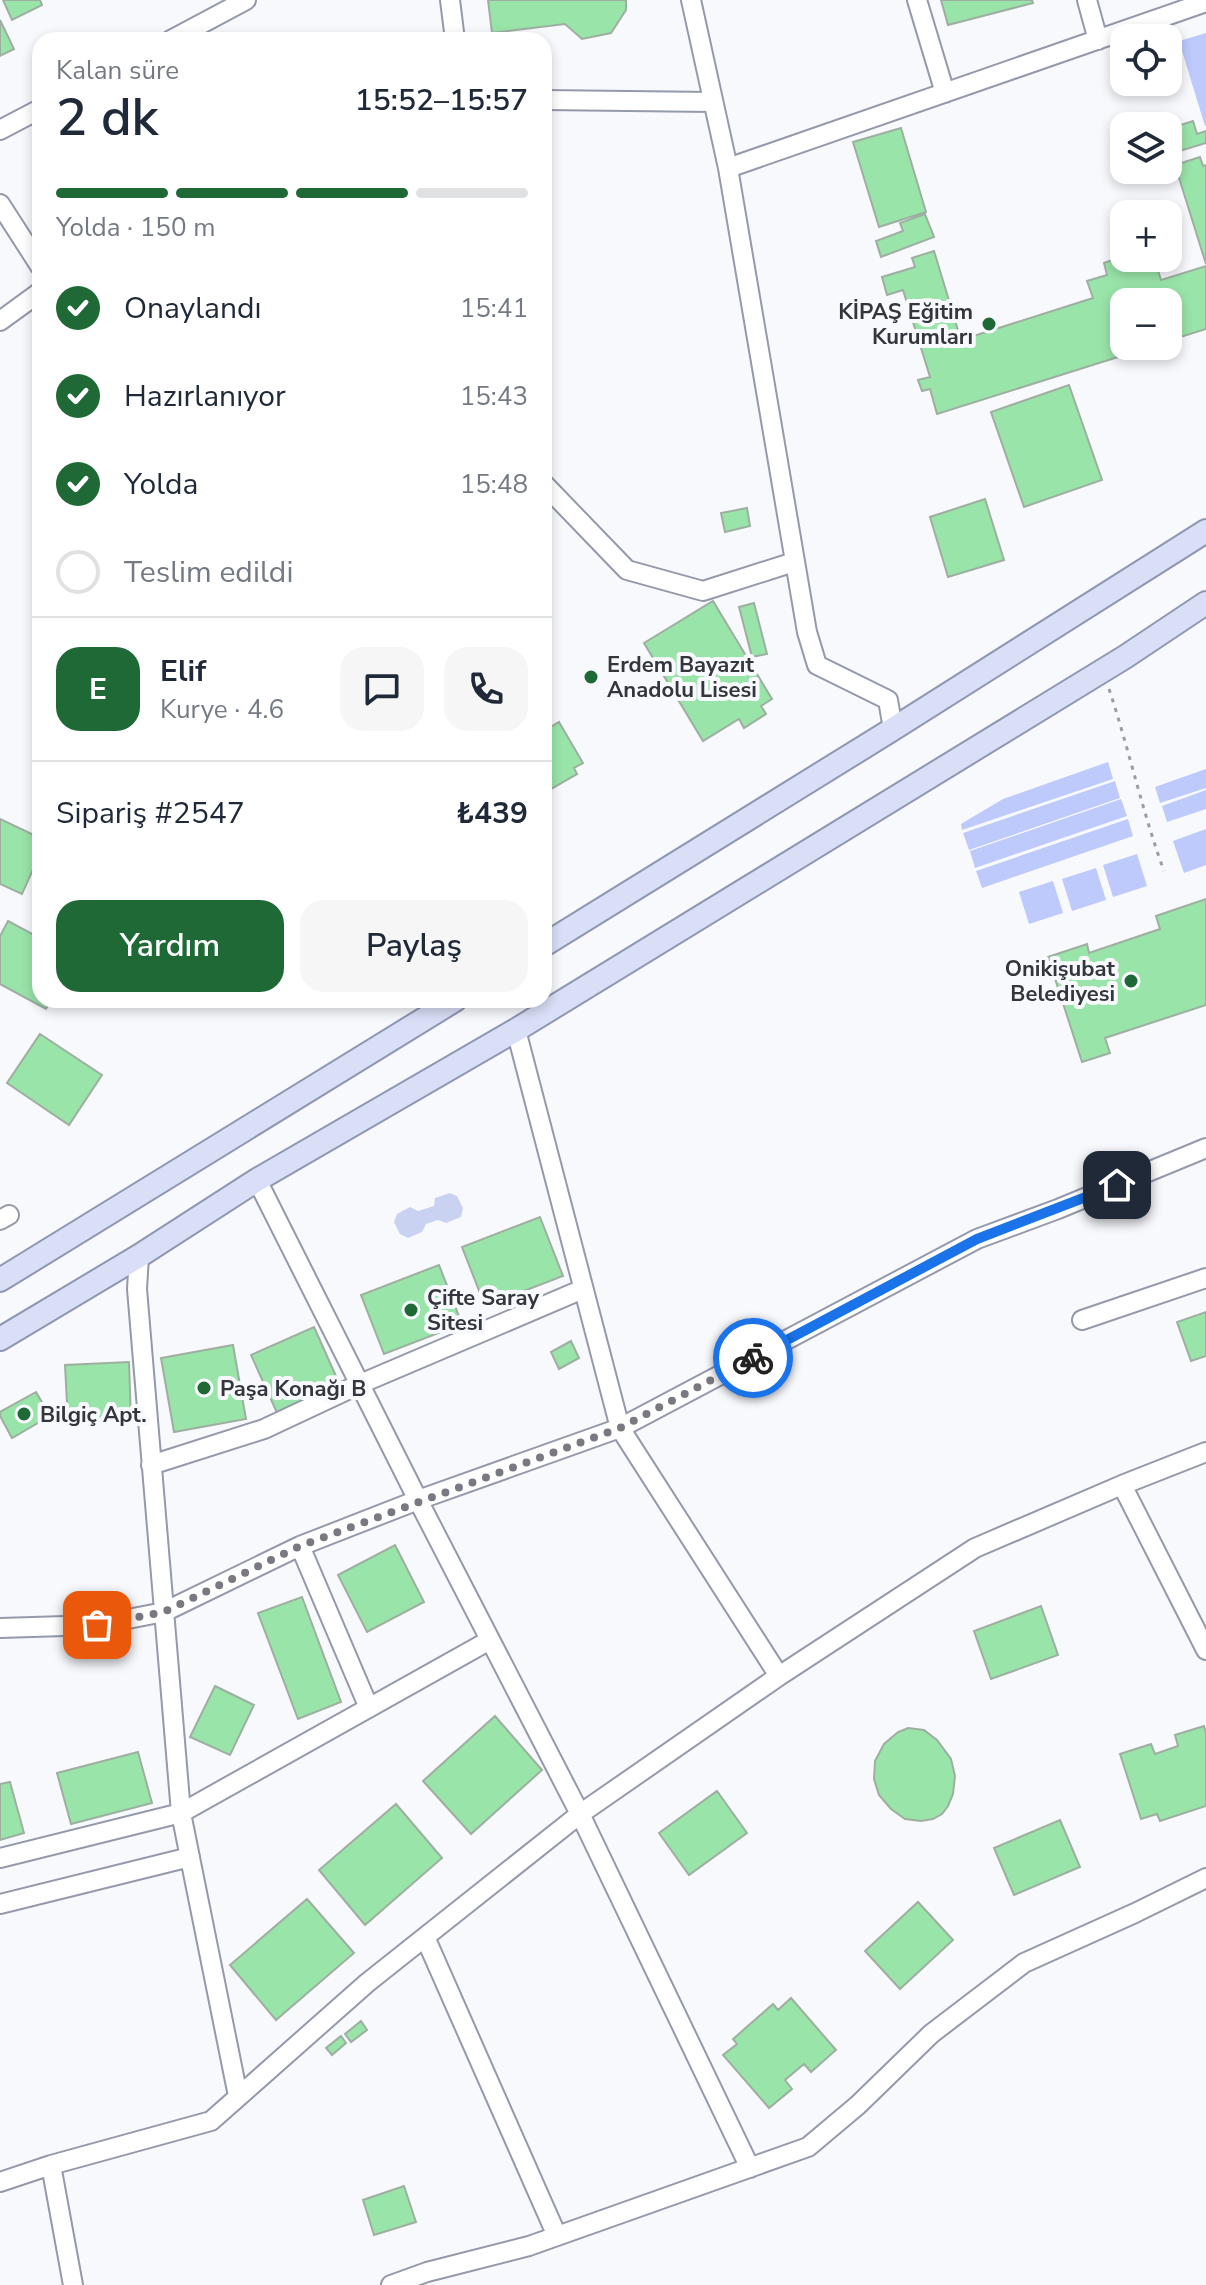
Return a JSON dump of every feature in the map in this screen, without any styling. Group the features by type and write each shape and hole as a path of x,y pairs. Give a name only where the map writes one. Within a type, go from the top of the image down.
{"main road":[{"path":"552,940 1206,531"},
{"path":"552,1008 1103,670 1206,603"},
{"path":"0,1280 442,1008"},
{"path":"0,1339 139,1256 257,1180 552,1008"}],"street":[{"path":"186,32 246,0"},
{"path":"450,0 454,32"},
{"path":"691,0 728,168 807,632 817,665 888,700 893,729"},
{"path":"917,0 945,93"},
{"path":"1087,0 1098,40"},
{"path":"728,168 1206,2"},
{"path":"552,100 712,102"},
{"path":"0,130 32,113"},
{"path":"0,204 32,254"},
{"path":"0,321 32,298"},
{"path":"552,492 627,570 703,591 794,562"},
{"path":"516,1030 620,1428 779,1676"},
{"path":"0,1628 97,1625 164,1612 300,1546 620,1428 977,1239 1206,1148"},
{"path":"257,1180 580,1814 750,2168"},
{"path":"139,1256 137,1289 181,1813 238,2096"},
{"path":"1082,1320 1206,1278"},
{"path":"151,1465 264,1429 360,1384 583,1289"},
{"path":"0,2182 211,2121 367,1983 580,1814 779,1676 975,1548 1206,1452"},
{"path":"1122,1485 1206,1650"},
{"path":"300,1546 369,1708"},
{"path":"0,1858 181,1813 490,1640"},
{"path":"0,1904 190,1857"},
{"path":"391,2285 427,2272 529,2246 808,2147 858,2105 931,2034 1024,1963 1206,1878"},
{"path":"425,1937 557,2236"},
{"path":"51,2165 73,2285"}],"path":[{"path":"1103,670 1164,871"}],"shaded area":[{"path":"1206,33 1205,126 1182,51 1182,40"},
{"path":"1108,762 1113,779 962,830 961,824 1003,799"},
{"path":"1206,769 1206,788 1160,803 1155,787"},
{"path":"1115,781 1120,798 969,850 963,833"},
{"path":"1206,790 1206,809 1167,822 1162,806"},
{"path":"1121,799 1127,816 975,868 970,851"},
{"path":"1128,819 1133,836 982,888 976,871"},
{"path":"1206,829 1206,865 1184,873 1173,841"},
{"path":"1137,854 1147,886 1113,897 1103,865"},
{"path":"1096,868 1106,900 1072,911 1062,879"},
{"path":"1053,881 1063,913 1029,924 1019,892"},
{"path":"450,1193 457,1196 463,1208 461,1217 446,1223 438,1220 426,1224 422,1232 408,1238 400,1234 394,1222 397,1214 410,1207 418,1211 434,1206 435,1198"}],"building":[{"path":"3,0 40,0 42,5 12,20"},
{"path":"488,0 626,0 626,10 611,33 582,39 565,24 492,32"},
{"path":"941,0 1032,0 1033,3 948,25"},
{"path":"0,20 14,49 0,56"},
{"path":"1193,121 1197,134 1206,131 1206,143 1182,150 1182,125"},
{"path":"901,128 926,212 879,227 853,142"},
{"path":"1200,157 1203,166 1206,165 1206,264 1181,184 1182,163"},
{"path":"925,214 934,237 881,257 876,241 903,231 900,223"},
{"path":"934,251 961,340 1093,298 1087,281 1107,275 1104,263 1110,261 1110,272 1158,272 1161,280 1206,266 1206,329 1182,337 1182,288 1110,288 1110,360 937,414 930,389 922,391 918,380 930,377 903,290 887,295 882,277 915,267 912,258"},
{"path":"1069,385 1102,480 1024,507 991,412"},
{"path":"985,499 1004,560 948,577 930,517"},
{"path":"747,508 750,526 725,532 721,513"},
{"path":"713,601 772,699 761,706 766,714 744,728 739,719 703,741 644,643"},
{"path":"754,603 767,654 752,657 739,607"},
{"name":"Erdem Bayazıt Anadolu Lisesi","path":"559,722 583,763 574,768 577,774 552,788 552,726"},
{"path":"0,819 32,834 32,872 22,894 0,884"},
{"name":"Onikişubat Belediyesi","path":"1206,899 1206,1005 1105,1038 1110,1053 1082,1062 1048,957 1087,944 1089,953 1160,929 1156,916"},
{"path":"8,921 32,934 32,1001 0,984 0,936"},
{"path":"40,1034 102,1075 69,1125 7,1083"},
{"name":"Çifte Saray Sitesi","path":"540,1217 563,1276 485,1306 462,1247"},
{"name":"Çifte Saray Sitesi","path":"439,1265 462,1324 384,1354 361,1295"},
{"path":"1206,1312 1206,1356 1191,1361 1177,1322"},
{"path":"314,1327 340,1385 277,1413 251,1355"},
{"path":"571,1341 579,1358 559,1369 551,1352"},
{"name":"Paşa Konağı B","path":"233,1345 246,1419 174,1432 161,1358"},
{"path":"129,1362 131,1420 68,1423 65,1365"},
{"name":"Bilgiç Apt.","path":"36,1392 50,1416 12,1438 0,1412"},
{"path":"395,1545 424,1602 367,1632 338,1575"},
{"path":"302,1597 341,1702 298,1719 258,1613"},
{"path":"1041,1606 1058,1655 991,1679 974,1631"},
{"path":"215,1686 254,1705 230,1755 190,1737"},
{"path":"495,1716 542,1770 471,1834 423,1781"},
{"path":"1204,1726 1206,1806 1160,1821 1157,1814 1141,1819 1120,1754 1151,1744 1155,1754 1178,1746 1175,1735"},
{"path":"908,1728 924,1730 937,1740 951,1759 955,1776 953,1794 942,1814 933,1819 905,1819 879,1795 874,1779 875,1761 884,1744"},
{"path":"138,1752 152,1803 71,1824 57,1773"},
{"path":"10,1782 24,1833 0,1840 0,1784"},
{"path":"717,1791 747,1833 689,1875 659,1833"},
{"path":"396,1804 442,1858 365,1925 319,1870"},
{"path":"1060,1820 1080,1867 1014,1895 994,1848"},
{"path":"307,1899 354,1953 276,2020 230,1965"},
{"path":"918,1902 953,1940 900,1989 865,1951"},
{"path":"791,1998 836,2050 811,2072 804,2064 785,2080 792,2089 769,2108 723,2055 737,2044 733,2039 773,2004 778,2010"},
{"path":"361,2021 367,2030 351,2042 345,2034"},
{"path":"341,2036 346,2043 332,2055 326,2048"},
{"path":"404,2186 416,2222 374,2235 363,2200"}],"way so far":[{"path":"97,1625 164,1612 300,1546 620,1428 753,1358"}],"place":[{"name":"KİPAŞ Eğitim Kurumları","path":"989,324"},
{"name":"Erdem Bayazıt Anadolu Lisesi","path":"591,677"},
{"name":"Onikişubat Belediyesi","path":"1131,981"},
{"name":"Çifte Saray Sitesi","path":"411,1310"},
{"name":"Paşa Konağı B","path":"204,1388"},
{"name":"Bilgiç Apt.","path":"24,1414"}],"route":[{"path":"753,1358 977,1239 1117,1185"}]}
